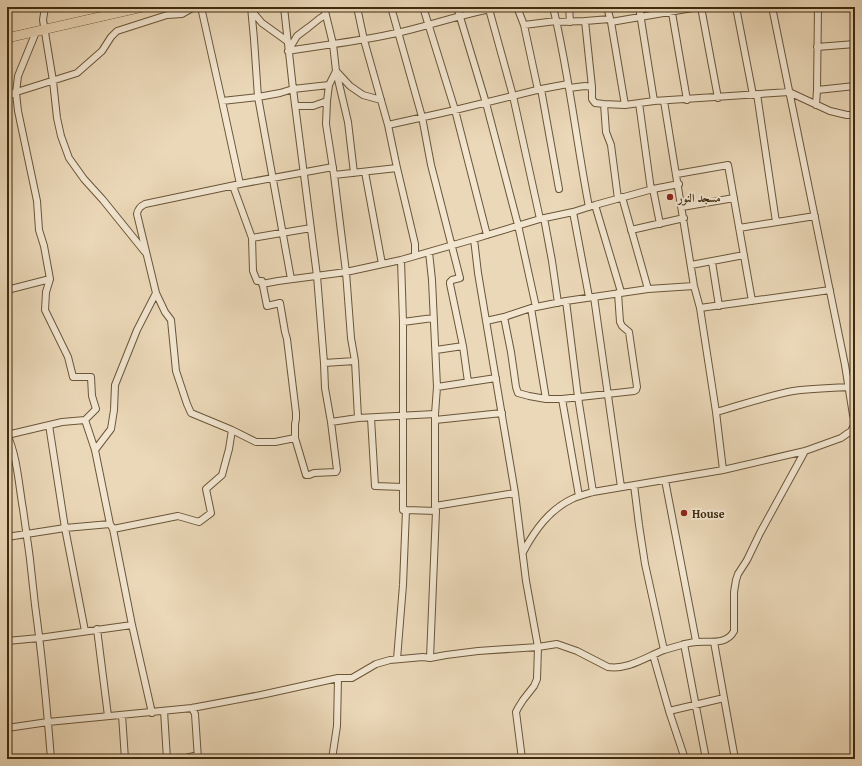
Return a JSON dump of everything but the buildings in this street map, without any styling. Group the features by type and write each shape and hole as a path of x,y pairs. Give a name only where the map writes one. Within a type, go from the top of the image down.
{"highway":[{"path":"7,38 143,7"}],"street":[{"path":"45,7 40,31 18,76 16,92 18,111 37,201 39,230 44,246 50,279 46,292 45,310 68,357 73,377 91,377 92,396 96,409 85,420 62,422 7,435 11,442 15,459 27,534 51,759"},
{"path":"7,95 77,73 102,52 111,37 117,32 167,15 182,14 194,7"},
{"path":"201,7 222,101 236,185 252,238 252,271 257,281 262,281 267,306 280,303 287,339 296,413 295,438 306,475 310,475 314,473 336,472 337,470 325,388 317,276 292,89 284,7"},
{"path":"324,7 333,44 336,71 348,122 354,173"},
{"path":"357,7 364,40 388,125 415,244 415,256"},
{"path":"391,7 422,117 431,165 460,278 452,280 450,284 463,346 468,382"},
{"path":"423,7 455,110 487,235"},
{"path":"457,7 486,102 518,225 533,308 546,399"},
{"path":"288,51 364,40 460,16 481,9 501,7"},
{"path":"517,7 524,25 540,90 559,189"},
{"path":"504,317 518,393 546,399 562,399 636,390 637,387 629,332 620,322 619,293 583,176 569,86 553,7"},
{"path":"569,7 570,22"},
{"path":"606,7 610,20 625,105"},
{"path":"639,7 654,101"},
{"path":"524,25 556,21 570,22 640,18 671,9 698,7"},
{"path":"701,7 718,98"},
{"path":"736,7 755,95 776,222"},
{"path":"772,7 855,419"},
{"path":"816,105 818,7"},
{"path":"251,9 262,23 287,42"},
{"path":"251,9 258,97 290,279"},
{"path":"489,9 513,96 542,218 552,261 558,303"},
{"path":"671,9 687,100"},
{"path":"288,51 297,36 325,15"},
{"path":"585,21 592,99 595,103 625,105 654,101 718,98 789,92 830,111 847,115 855,115"},
{"path":"40,31 53,81 57,118 61,136 69,158 84,180 103,200 146,253"},
{"path":"818,47 855,44"},
{"path":"336,71 350,86 362,95 381,100"},
{"path":"336,71 329,85 326,124 346,272 351,338 355,361 358,418"},
{"path":"222,101 258,97 292,89 329,85"},
{"path":"388,125 540,90 569,86 592,87"},
{"path":"817,90 855,86"},
{"path":"295,106 313,106 327,101"},
{"path":"664,101 694,286 700,308 716,412 723,470"},
{"path":"638,103 652,190 660,224"},
{"path":"604,104 606,132 611,145 620,198 648,289"},
{"path":"677,174 728,165 752,301"},
{"path":"295,438 275,442 256,442 232,430 190,413 176,371 171,320 165,312 156,293 137,211 145,204 333,167"},
{"path":"334,175 397,168"},
{"path":"365,172 382,264"},
{"path":"262,284 346,272 401,260 542,218 573,212 620,198 678,184"},
{"path":"682,207 734,198"},
{"path":"573,212 591,297 608,394 621,487"},
{"path":"739,228 815,216"},
{"path":"631,230 684,218"},
{"path":"252,238 311,228"},
{"path":"474,239 478,273 515,493 526,581 538,647 537,679 534,686 516,710 522,759"},
{"path":"429,252 432,280 437,388 435,417 436,508 430,658"},
{"path":"691,265 744,255"},
{"path":"397,659 403,585 406,510 403,510 403,322 401,260"},
{"path":"712,262 718,306"},
{"path":"7,290 50,279"},
{"path":"486,321 533,308 566,301 648,289 694,286"},
{"path":"700,308 830,290"},
{"path":"94,450 111,429 114,410 115,385 137,330 156,293"},
{"path":"566,301 578,397 593,492"},
{"path":"403,322 433,318"},
{"path":"436,350 463,346"},
{"path":"324,363 355,361"},
{"path":"437,388 496,378"},
{"path":"716,412 794,391 848,387"},
{"path":"562,399 579,496"},
{"path":"331,422 358,418 403,416 435,417 502,413"},
{"path":"370,418 375,486 403,487"},
{"path":"85,420 94,450 152,713"},
{"path":"523,552 543,521 563,505 579,496 593,492 723,470 805,451 841,438 846,435 855,424"},
{"path":"49,425 65,528 85,631"},
{"path":"7,537 65,528 111,526 178,516 199,522 211,514 206,489 222,475 232,430"},
{"path":"7,728 48,722 192,708 338,678 352,678 376,664 397,659 423,657 430,658 478,651 560,644 613,668 626,666 664,650 684,644 714,642 728,638 734,631 734,592 738,574 747,560 760,533 805,451"},
{"path":"7,461 15,459"},
{"path":"665,480 696,642"},
{"path":"634,485 638,525 645,564 664,650"},
{"path":"406,510 436,508 515,493"},
{"path":"7,641 132,625"},
{"path":"97,630 108,716"},
{"path":"714,642 735,759"},
{"path":"684,644 706,759"},
{"path":"653,655 685,759"},
{"path":"332,759 337,726 338,678"},
{"path":"670,712 696,704 724,698"},
{"path":"182,759 198,757 195,714 192,708"},
{"path":"164,711 167,759"},
{"path":"122,715 125,759"}],"place":[{"name":"مسجد النور","path":"670,197"},
{"name":"House","path":"684,513"}]}
